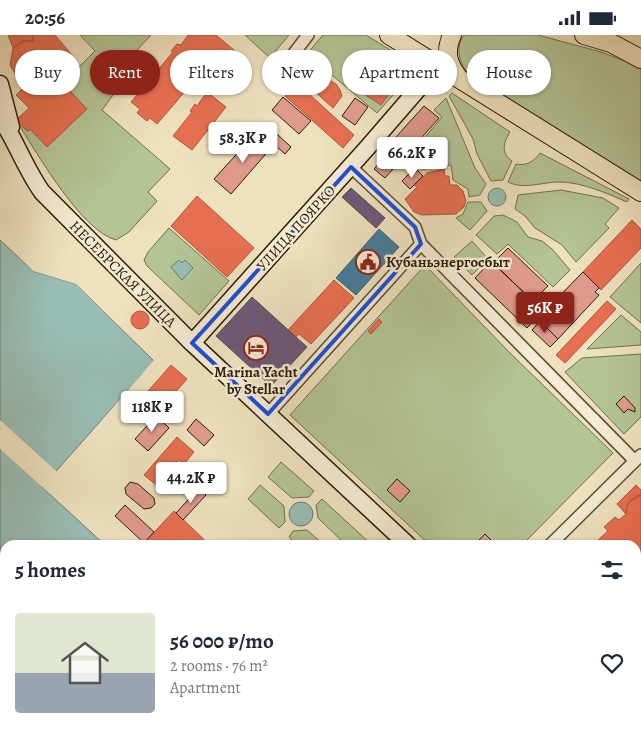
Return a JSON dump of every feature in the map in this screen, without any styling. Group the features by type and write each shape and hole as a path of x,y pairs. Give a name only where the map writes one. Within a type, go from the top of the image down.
{"main road":[{"path":"389,35 442,50"},
{"path":"584,35 611,43 641,46"},
{"path":"611,43 641,59"},
{"path":"457,76 459,79 641,193"},
{"path":"0,83 13,136"},
{"name":"УЛИЦА ПОЯРКО","path":"192,343 350,167 409,95"},
{"name":"НЕСЕБРСКАЯ УЛИЦА","path":"0,117 13,136 30,174 42,191 192,343 403,540"}],"street":[{"path":"297,50 308,35"},
{"path":"350,167 415,227 421,244 638,458 555,540"},
{"path":"268,414 421,244"}],"highlighted area":[{"path":"351,167 415,227 421,238 421,244 268,414 192,343"}],"green space":[{"path":"80,35 151,35 137,50 94,50"},
{"path":"245,35 289,35 277,50 262,51"},
{"path":"323,35 366,35 390,50 342,50 342,84 332,75 332,50 310,50"},
{"path":"464,35 538,35 601,52 641,67 641,183 499,95 551,95 551,50 467,50 467,73 459,56 461,40"},
{"path":"90,56 90,95 113,95 102,110 170,169 148,192 157,201 129,232 116,240 102,233 88,222 74,206 47,169 16,120 27,131 86,109 74,95 80,95 80,66"},
{"path":"356,95 393,95 377,113"},
{"path":"455,95 510,132 504,148 506,155 512,161 503,180 491,181 477,154 473,139 449,96"},
{"path":"446,98 475,168 486,184 480,195 469,197 468,189 453,180 451,165 423,169 411,154 442,117 434,110"},
{"path":"540,153 629,199 627,202 594,189 568,182 527,186 508,182 516,164 530,163"},
{"path":"561,190 603,198 619,208 605,224 609,228 576,262 562,245 535,228 525,216 515,209 518,195"},
{"path":"468,202 481,202 487,211 470,230 456,218 463,214"},
{"path":"503,215 517,222 528,237 542,241 552,249 570,270 553,287 508,244 497,254 476,235 494,216"},
{"path":"169,228 229,281 199,315 147,266 144,260 148,252"},
{"path":"472,241 488,259 472,275 454,257"},
{"path":"641,263 641,323 610,297"},
{"path":"425,265 509,352 613,453 527,540 425,540 290,415"},
{"path":"621,315 641,332 641,345 587,349"},
{"path":"641,354 641,417 624,434 565,372 582,358"},
{"path":"281,462 314,491 309,497 292,498 268,477"},
{"path":"184,476 190,479 193,485 190,491 184,494 178,491 175,485 178,479"},
{"path":"260,485 284,506 285,522 279,528 248,499"},
{"path":"322,499 367,540 341,540 318,518 316,505"},
{"path":"307,530 318,540 292,540 289,537 293,531"}],"water":[{"path":"497,188 503,191 506,197 503,203 497,206 491,203 488,197 491,191"},
{"path":"0,240 33,271 76,284 154,361 42,487 100,540 0,540"},
{"path":"179,260 182,263 185,260 193,268 182,280 171,267"},
{"path":"301,502 310,505 313,514 310,523 301,526 292,523 289,514 292,505"}],"pier":[{"path":"0,237 34,269 78,283 156,360 46,487 102,540 0,449 0,420 57,472 154,360 76,284 33,271"}],"building: Shops":[{"path":"8,35 33,35 33,41 23,41 13,48"},
{"path":"33,35 55,35 68,50 15,50 15,73 10,65 13,48 23,41 33,41"},
{"path":"188,35 216,35 234,50 172,50 177,44 181,45"},
{"path":"170,56 170,95 182,95 157,124 150,118 147,121 137,113 140,109 131,102 137,95 160,95 160,67"},
{"path":"332,82 336,84 342,96 333,108 319,95 332,95"},
{"path":"16,95 73,95 87,109 47,147 30,129 27,131 16,120 29,108"},
{"path":"205,95 211,95 226,107 192,150 173,136 192,112 190,111 195,104 197,106"},
{"path":"310,95 354,135 343,148 285,96"},
{"path":"366,95 388,95 381,105"},
{"path":"444,169 445,176 449,176 450,185 457,185 463,191 466,201 464,207 456,214 422,215 414,212 405,199 417,187 414,185 427,173"},
{"path":"197,196 254,248 227,277 171,226"},
{"path":"632,220 641,229 641,248 601,290 583,272"},
{"path":"334,280 354,298 311,344 299,334 296,337 288,330"},
{"path":"607,301 616,309 565,363 556,355"},
{"path":"140,311 146,314 149,320 146,326 140,329 134,326 131,320 134,314"},
{"path":"379,319 382,322 371,334 368,331"},
{"path":"171,365 187,379 151,420 135,406"},
{"path":"177,437 194,452 184,464 179,460 156,485 144,475"},
{"path":"636,485 641,490 641,495 630,501 626,506 626,514 617,504"},
{"path":"638,495 641,495 641,540 598,540 608,531 604,527 615,517 619,520 626,514 628,503"},
{"path":"174,511 205,540 147,540"}],"building: Offices":[{"path":"351,188 385,218 376,228 342,197"},
{"path":"252,297 307,347 271,386 216,336"}],"building: Public":[{"name":"Кубаньэнергосбыт","path":"379,229 399,247 356,295 336,278"}],"building: Other":[{"path":"283,97 311,121 299,134 272,110"},
{"path":"355,98 368,107 355,125 342,116"},
{"path":"424,106 439,118 401,161 386,148"},
{"path":"265,123 291,147 285,154 258,130"},
{"path":"255,134 271,148 231,194 214,179"},
{"path":"383,159 394,168 385,178 374,169"},
{"path":"415,168 423,176 410,189 402,181"},
{"path":"508,248 548,286 533,301 493,263"},
{"path":"491,261 543,311 527,328 475,278"},
{"path":"583,272 599,288 595,292 599,295 558,339 540,321 544,317 541,315"},
{"path":"540,321 558,339 550,347 532,330"},
{"path":"624,396 635,408 635,412 628,409 624,413 616,404"},
{"path":"156,416 169,428 148,451 135,439"},
{"path":"196,419 214,435 204,446 187,430"},
{"path":"397,479 410,491 400,502 387,490"},
{"path":"130,482 138,484 154,498 155,504 151,508 144,509 126,494 125,488"},
{"path":"199,488 206,495 183,520 176,513"},
{"path":"125,505 154,532 147,540 141,540 115,516"},
{"path":"485,534 491,540 479,540"}],"place":[{"name":"Кубаньэнергосбыт","path":"368,262"},
{"name":"Marina Yacht by Stellar","path":"256,348"}]}
